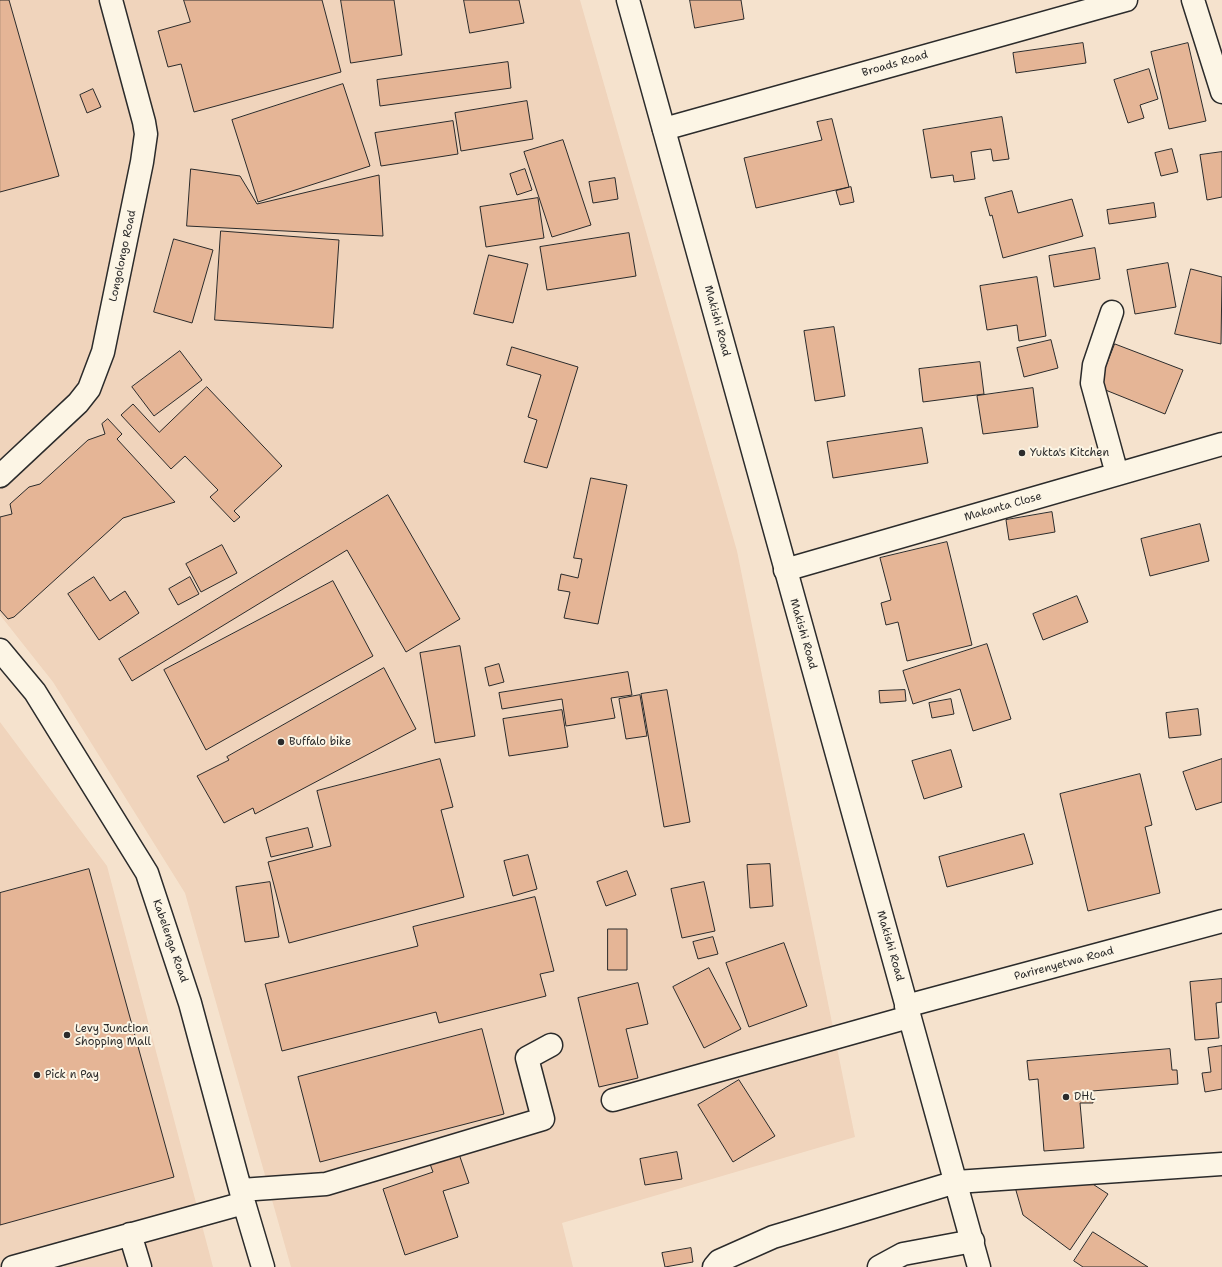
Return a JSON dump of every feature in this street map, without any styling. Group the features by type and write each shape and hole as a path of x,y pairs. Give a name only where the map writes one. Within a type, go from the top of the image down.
{"street":[{"name":"Longolongo Road","path":"0,476 78,403 89,389 103,352 142,162 146,134 141,106 111,0"},
{"name":"Makishi Road","path":"628,0 979,1267"},
{"name":"Broads Road","path":"664,129 1126,0"},
{"path":"1193,0 1222,92"},
{"path":"1112,312 1094,365 1092,383 1117,474"},
{"name":"Makanta Close","path":"785,570 1222,444"},
{"name":"Kabelenga Road","path":"0,650 35,692 147,873 190,1003 242,1196 263,1267"},
{"name":"Parirenyetwa Road","path":"613,1100 908,1012 1222,921"},
{"path":"13,1267 130,1234 242,1196 326,1184 543,1119 527,1058 551,1045"},
{"path":"714,1267 719,1261 774,1237 956,1182 1222,1164"},
{"path":"130,1234 140,1267"},
{"path":"879,1267 903,1254 972,1241"}],"shaded area":[{"path":"0,0 580,0 737,551 855,1137 562,1223 573,1267 291,1267 185,893 53,682 0,615"},
{"name":"Levy Junction Shopping Mall","path":"0,722 107,866 213,1267 0,1267"}],"building":[{"path":"0,0 9,0 59,176 0,192"},
{"path":"184,0 322,0 341,72 194,112 181,64 168,67 158,31 190,22"},
{"path":"341,0 394,0 402,55 351,63"},
{"path":"464,0 519,0 524,23 470,33"},
{"path":"690,0 741,0 744,19 695,28"},
{"path":"1083,43 1086,63 1016,73 1013,53"},
{"path":"1188,43 1206,121 1169,129 1151,52"},
{"path":"508,62 511,88 380,106 377,80"},
{"path":"1149,69 1158,99 1140,105 1144,118 1128,123 1114,80"},
{"path":"343,84 370,166 258,202 232,120"},
{"path":"93,89 101,107 87,113 80,95"},
{"path":"527,101 533,139 461,151 455,113"},
{"path":"1002,117 1009,159 993,161 991,149 971,152 975,179 954,182 953,175 931,178 923,130"},
{"path":"832,119 849,187 756,208 744,158 822,140 817,122"},
{"path":"453,121 458,154 381,166 375,133"},
{"path":"563,140 591,225 552,237 524,152"},
{"path":"1172,149 1178,172 1161,176 1155,153"},
{"path":"1222,152 1222,197 1207,200 1200,155"},
{"path":"191,169 240,176 257,204 379,175 383,236 187,226"},
{"path":"525,169 532,190 517,195 510,174"},
{"path":"615,178 618,199 593,203 589,182"},
{"path":"851,187 854,202 840,205 836,191"},
{"path":"1012,191 1018,213 1072,199 1083,236 1003,258 992,215 990,216 985,198"},
{"path":"538,198 544,238 486,247 480,207"},
{"path":"1154,203 1156,217 1109,224 1107,210"},
{"path":"221,231 339,240 333,328 215,320"},
{"path":"629,233 636,276 547,290 540,247"},
{"path":"174,239 213,250 192,323 154,312"},
{"path":"1095,248 1100,279 1054,287 1049,256"},
{"path":"489,255 528,264 513,323 474,314"},
{"path":"1168,263 1176,307 1135,314 1127,270"},
{"path":"1191,269 1222,277 1221,344 1175,334"},
{"path":"1037,277 1046,336 1019,341 1017,325 987,330 980,286"},
{"path":"834,327 845,396 815,401 804,331"},
{"path":"1051,340 1058,368 1024,377 1017,348"},
{"path":"1115,344 1183,370 1165,414 1098,387"},
{"path":"512,347 578,367 547,468 524,462 537,420 528,417 541,375 507,365"},
{"path":"180,351 202,380 154,416 132,387"},
{"path":"980,362 984,394 923,402 919,369"},
{"path":"207,387 282,466 234,511 240,517 234,522 210,497 218,490 185,456 171,469 121,415 133,404 159,432"},
{"path":"1033,388 1038,427 983,434 977,396"},
{"path":"108,419 122,434 117,439 175,502 123,518 14,617 8,619 0,610 0,517 12,514 10,504 29,487 40,484 88,440 105,434 102,424"},
{"path":"922,428 928,463 833,478 827,442"},
{"path":"591,478 627,485 598,624 564,618 570,592 558,590 561,574 578,578 582,559 574,558"},
{"path":"388,495 460,619 406,652 347,550 132,681 119,659"},
{"path":"1052,512 1055,532 1009,540 1006,520"},
{"path":"1200,524 1209,561 1150,576 1141,539"},
{"path":"947,542 972,645 907,661 898,622 886,625 881,603 891,600 880,558"},
{"path":"222,545 237,573 201,592 186,564"},
{"path":"94,577 110,601 125,591 139,613 99,640 68,594"},
{"path":"190,577 199,594 178,605 169,589"},
{"path":"333,581 373,656 206,750 164,670"},
{"path":"1077,596 1088,622 1043,640 1033,614"},
{"path":"987,644 1011,719 973,731 960,689 913,704 903,671"},
{"path":"460,646 475,736 435,743 420,653"},
{"path":"499,664 504,682 489,686 485,668"},
{"path":"384,668 416,729 255,814 253,808 224,823 197,776 229,760 227,757"},
{"path":"628,672 632,695 611,698 615,718 566,726 562,699 502,709 499,693"},
{"path":"667,690 690,822 664,827 641,694"},
{"path":"905,690 906,701 880,703 879,691"},
{"path":"640,695 647,736 626,739 619,699"},
{"path":"951,699 954,714 932,718 929,703"},
{"path":"1198,709 1201,735 1169,738 1166,713"},
{"path":"562,710 568,747 509,756 503,719"},
{"path":"951,750 962,787 924,799 912,761"},
{"path":"440,759 453,807 441,810 464,897 289,943 268,862 331,846 317,791"},
{"path":"1222,759 1222,802 1196,810 1183,772"},
{"path":"1140,774 1152,825 1145,827 1160,893 1088,911 1060,794"},
{"path":"308,828 313,847 271,857 266,838"},
{"path":"1024,834 1033,864 947,887 939,857"},
{"path":"528,855 537,889 513,896 504,861"},
{"path":"770,864 773,906 750,908 747,865"},
{"name":"Levy Junction Shopping Mall","path":"89,869 174,1177 0,1225 0,893"},
{"path":"627,871 636,895 606,906 597,882"},
{"path":"270,882 279,937 245,942 236,887"},
{"path":"704,882 715,931 682,938 671,889"},
{"path":"535,897 554,971 540,974 546,996 439,1023 436,1012 282,1051 265,984 418,946 413,927"},
{"path":"608,929 627,929 627,970 608,970"},
{"path":"713,937 718,954 698,959 693,942"},
{"path":"784,943 807,1006 749,1027 726,963"},
{"path":"709,968 741,1029 704,1048 673,987"},
{"path":"1222,979 1222,1002 1216,1003 1219,1038 1195,1040 1190,982"},
{"path":"638,983 648,1024 626,1029 638,1078 599,1087 578,998"},
{"path":"482,1029 504,1114 320,1162 298,1077"},
{"path":"1222,1046 1222,1089 1205,1092 1202,1073 1211,1072 1208,1048"},
{"name":"DHL","path":"1170,1049 1172,1070 1177,1070 1178,1084 1092,1091 1093,1103 1080,1103 1084,1148 1044,1151 1038,1079 1029,1080 1027,1061"},
{"path":"739,1080 775,1136 733,1162 698,1105"},
{"path":"677,1152 682,1179 645,1185 640,1159"},
{"path":"459,1154 469,1183 443,1191 458,1237 405,1255 383,1189 433,1172 430,1164"},
{"path":"1085,1179 1108,1194 1070,1250 1023,1215 1015,1187"},
{"path":"1093,1232 1148,1267 1083,1267 1074,1261"},
{"path":"691,1248 693,1262 665,1267 662,1253"}],"place":[{"name":"Yukta's Kitchen","path":"1022,453"},
{"name":"Buffalo bike","path":"281,742"},
{"name":"Levy Junction Shopping Mall","path":"67,1035"},
{"name":"Pick n Pay","path":"37,1075"},
{"name":"DHL","path":"1066,1097"}]}
